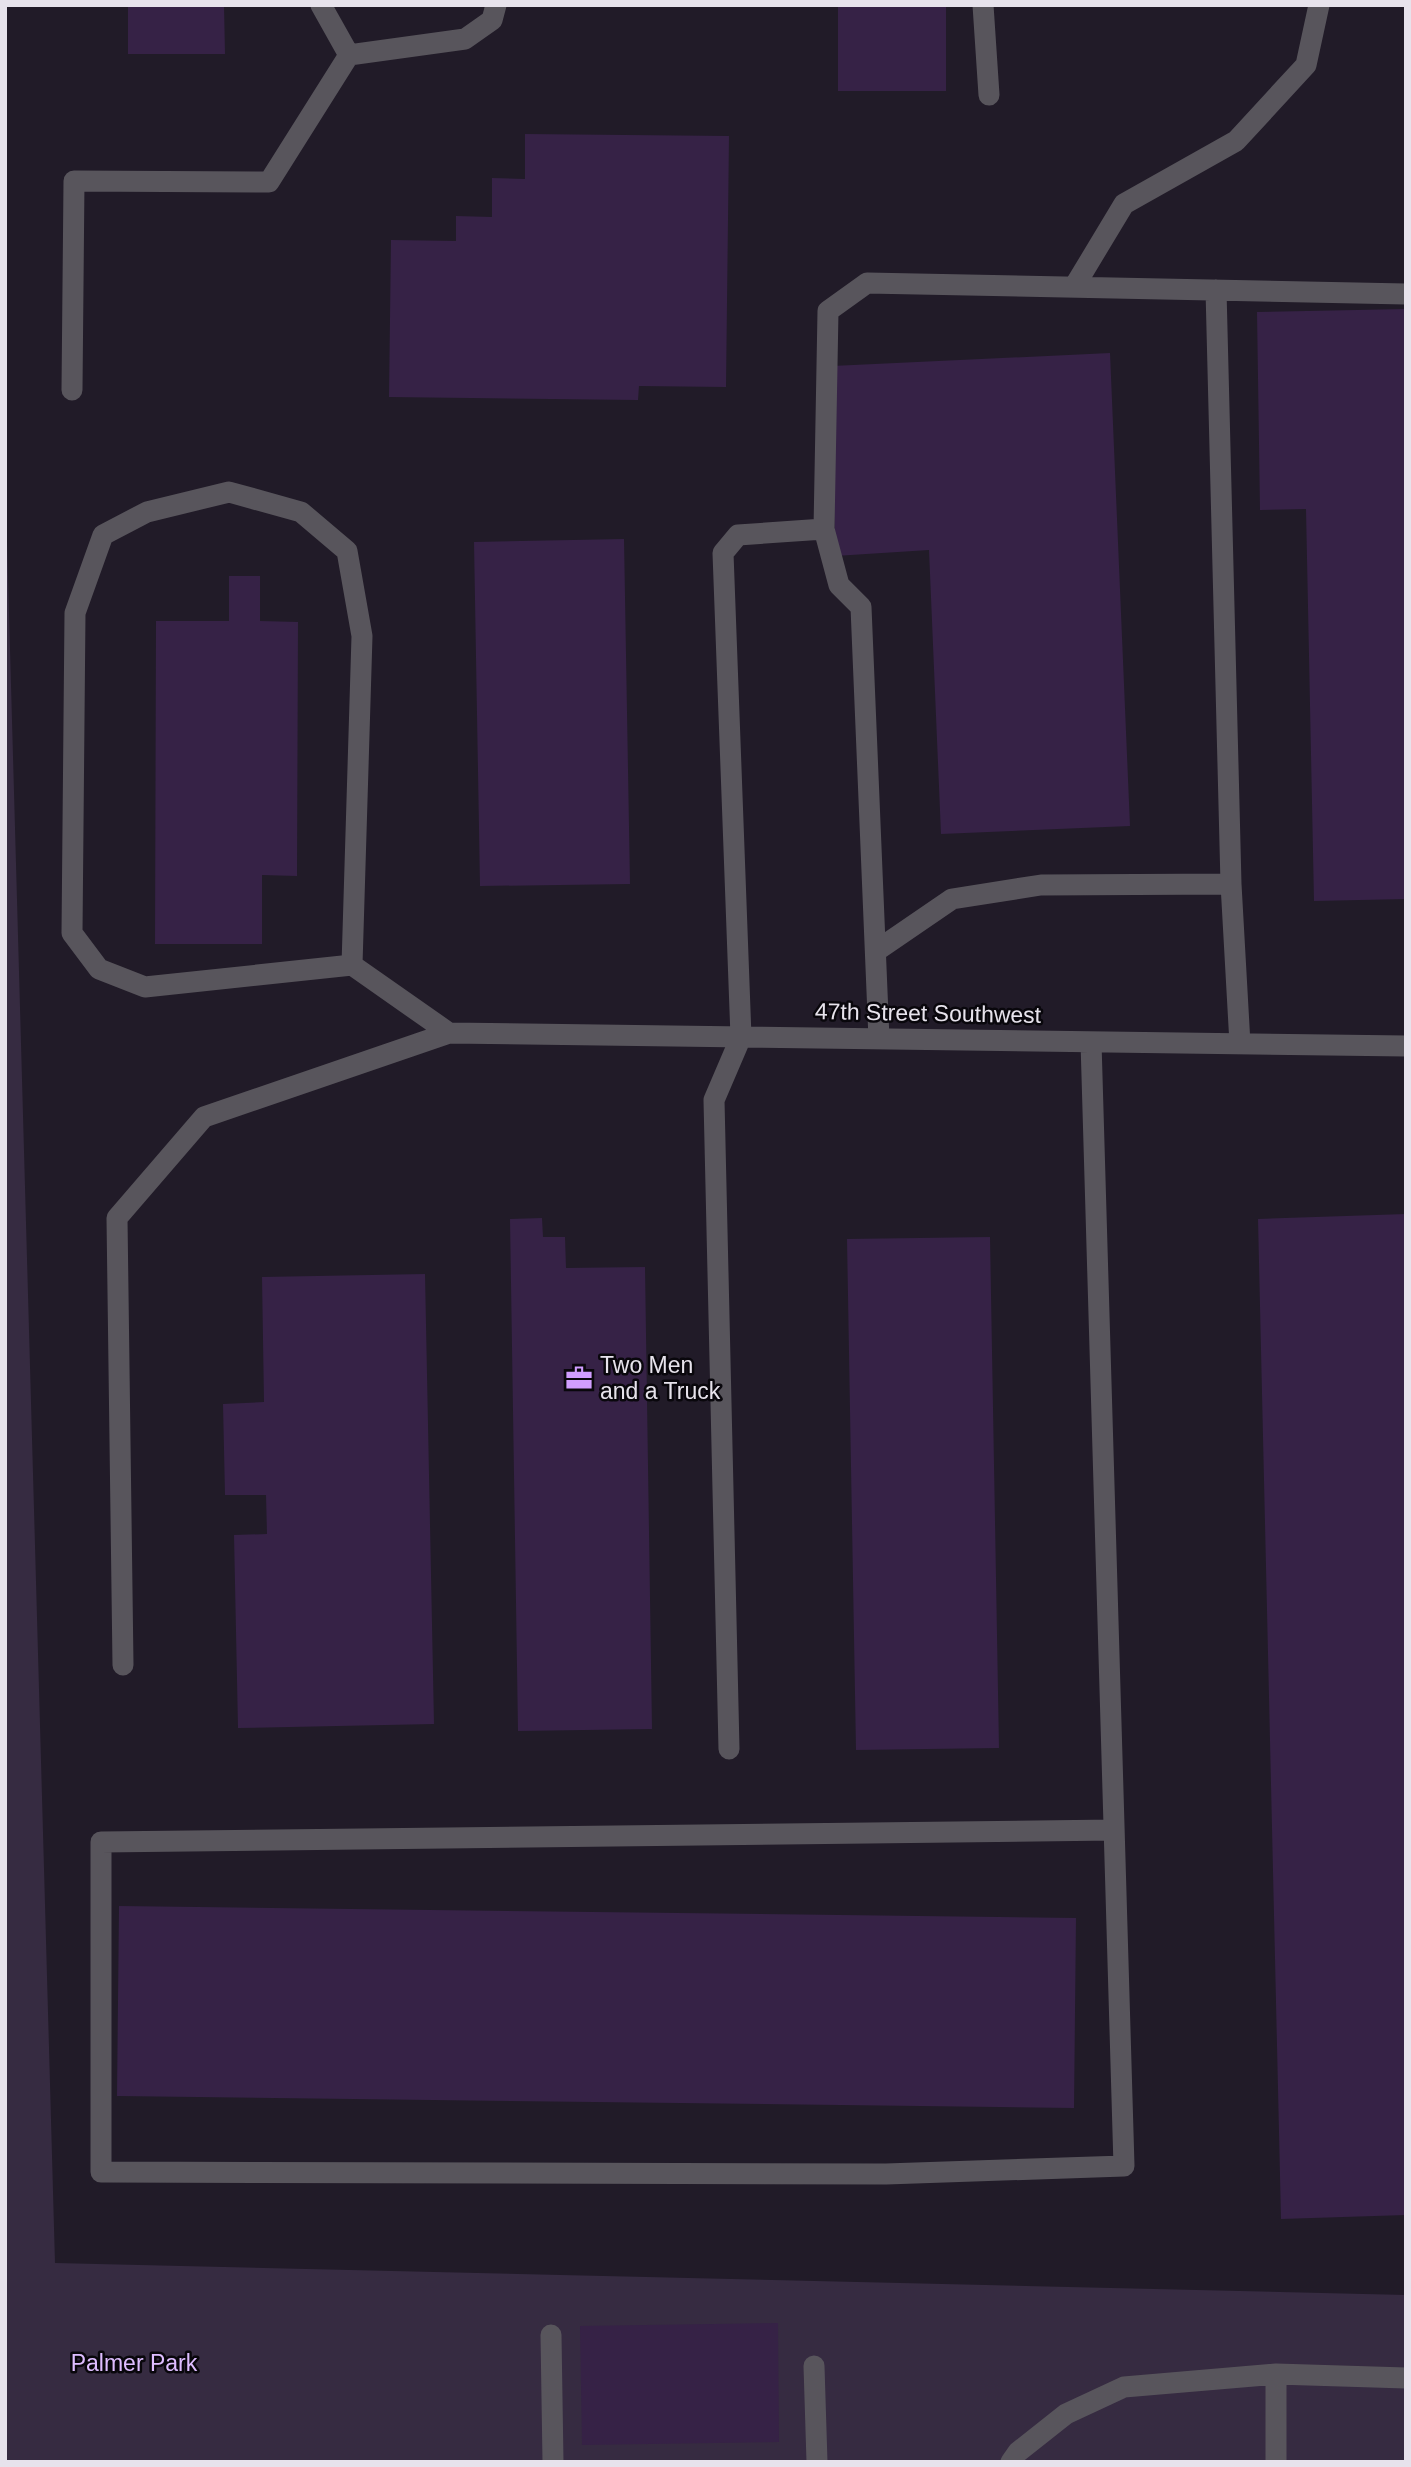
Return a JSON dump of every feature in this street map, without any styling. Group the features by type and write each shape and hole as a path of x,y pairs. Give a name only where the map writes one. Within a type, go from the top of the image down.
{"street":[{"path":"321,5 349,55"},
{"path":"72,390 74,181 269,182 349,55 465,39 492,20 496,5"},
{"path":"984,5 989,95"},
{"path":"1074,287 1124,204 1236,141 1306,65 1319,5"},
{"path":"879,1039 862,607 839,585 824,529 828,311 867,283 1406,294"},
{"path":"1216,290 1231,884 1240,1044"},
{"path":"352,965 362,636 347,551 301,512 229,492 147,512 103,535 75,613 72,933 99,969 145,988 352,965 449,1032"},
{"path":"729,1749 714,1100 741,1037 723,553 738,535 824,529"},
{"path":"876,951 952,899 1041,885 1231,884"},
{"path":"123,1665 117,1218 204,1117 449,1032"},
{"name":"47th Street Southwest","path":"449,1032 1406,1046"},
{"path":"1091,1042 1124,2166 886,2174 101,2172 101,1843 1114,1830"},
{"path":"551,2335 553,2462"},
{"path":"814,2366 817,2462"},
{"path":"1011,2462 1018,2452 1066,2414 1124,2387 1276,2374 1406,2378"},
{"path":"1276,2374 1276,2462"}],"green space":[{"name":"Palmer Park","path":"5,469 55,2263 1406,2295 1406,2462 5,2462"}],"building":[{"path":"128,5 224,5 225,54 128,54"},
{"path":"838,5 946,5 946,91 838,91"},
{"path":"525,134 729,136 726,387 639,386 638,400 389,397 391,240 456,241 456,216 492,217 492,178 525,179"},
{"path":"1406,309 1406,899 1314,901 1306,509 1260,510 1257,312"},
{"path":"1110,353 1130,826 941,834 929,550 835,556 832,366"},
{"path":"624,539 630,884 480,886 474,542"},
{"path":"229,576 260,576 260,621 298,622 297,876 262,875 262,944 155,944 156,621 229,621"},
{"path":"1406,1214 1406,2215 1281,2219 1258,1219"},
{"path":"542,1218 543,1237 565,1237 566,1268 645,1267 652,1729 518,1731 510,1219"},
{"path":"990,1237 999,1748 856,1750 847,1239"},
{"path":"425,1274 434,1724 238,1728 234,1535 267,1534 266,1495 225,1495 223,1404 264,1402 262,1277"},
{"path":"119,1906 1076,1918 1074,2108 117,2096"},
{"path":"778,2323 779,2442 582,2445 580,2326"}],"place":[{"name":"Two Men and a Truck","path":"579,1378"}]}
